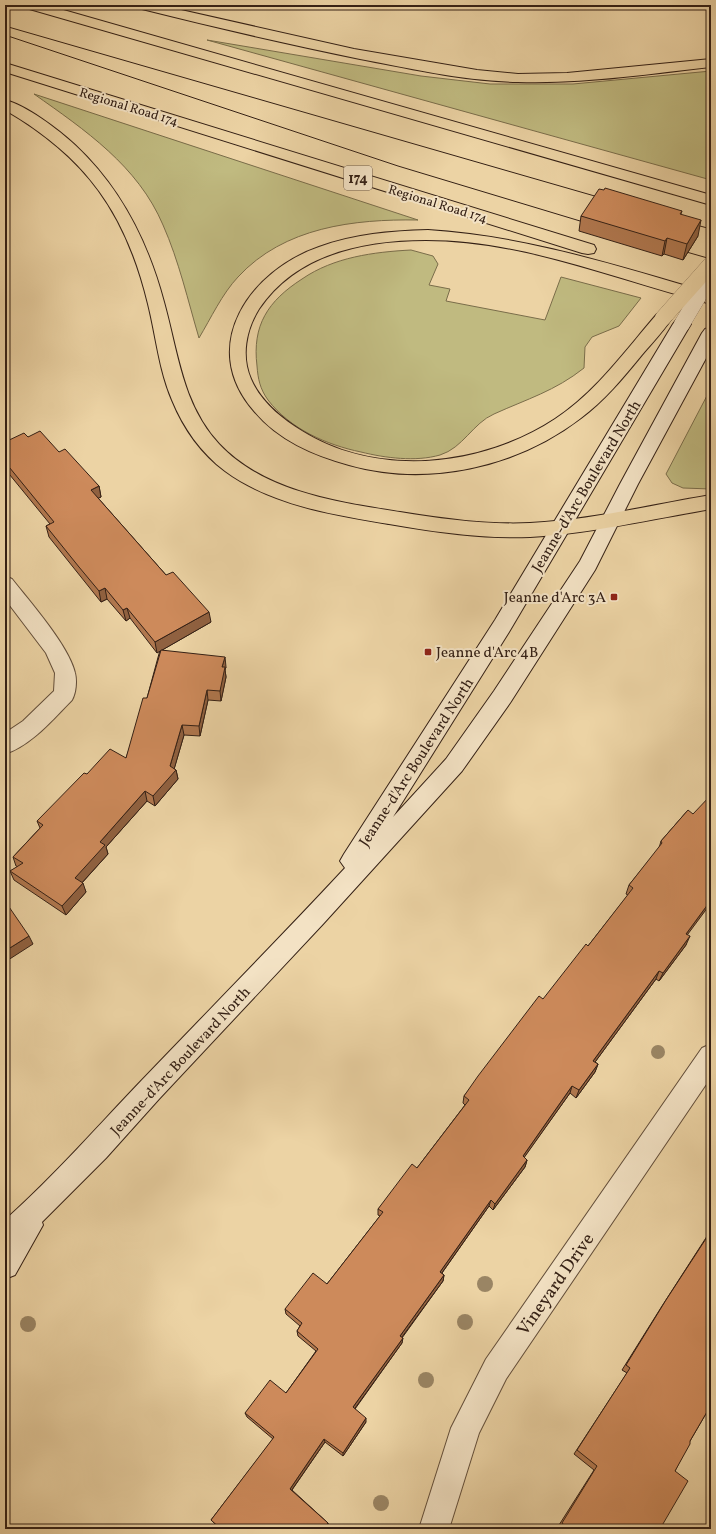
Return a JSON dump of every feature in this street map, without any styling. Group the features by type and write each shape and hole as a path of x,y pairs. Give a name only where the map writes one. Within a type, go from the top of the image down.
{"highway":[{"path":"31,5 388,106 711,200"},
{"path":"142,5 310,44 434,69 472,74 560,78 711,63"},
{"name":"Regional Road 174","path":"5,67 711,288"},
{"path":"5,104 35,120 64,141 86,162 104,185 123,215 138,247 153,294 171,370 181,400 198,431 218,455 242,473 271,488 301,498 345,509 458,528 500,530 560,527 711,502"},
{"path":"388,106 711,192"},
{"path":"711,264 663,318 592,398 564,422 528,442 493,456 450,466 407,468 368,463 339,456 311,446 283,428 260,407 244,383 236,356 240,328 254,300 269,282 288,268 312,255 342,244 381,238 428,235 470,238 513,245 569,258 711,299"}],"main road":[{"name":"Jeanne-d'Arc Boulevard North","path":"315,918 435,733 502,626 711,275"},
{"name":"Jeanne-d'Arc Boulevard North","path":"5,1238 44,1203 315,918 454,765 502,697 588,565 711,333"},
{"path":"5,584 54,649 65,673 65,694 31,727 5,745"},
{"name":"Vineyard Drive","path":"434,1529 466,1428 496,1369 711,1056"},
{"name":"Jeanne-d'Arc Boulevard North","path":"5,1265 44,1203"}],"shaded area":[{"path":"207,40 421,76 490,84 573,84 711,71 711,180"},
{"path":"34,94 418,220 369,221 345,224 321,229 298,237 277,247 256,260 232,284 222,298 199,338 179,267 163,225 152,204 125,167 108,151 72,121"},
{"path":"411,250 433,256 438,264 429,285 450,289 446,301 545,320 561,277 641,298 619,326 592,337 585,347 584,368 551,389 487,418 448,452 431,457 411,459 370,454 335,445 298,427 277,410 268,400 260,384 257,371 256,351 260,326 265,315 280,296 290,287 327,265 369,254"},
{"path":"711,388 711,489 683,488 672,483 666,474"}],"building":[{"path":"605,188 682,211 680,214 701,220 687,244 667,238 665,241 581,216 599,189 604,190"},
{"path":"6,305 6,347 5,347"},
{"path":"40,431 59,452 65,449 99,486 91,490 166,575 173,572 209,612 155,642 127,608 123,610 105,588 99,591 46,526 54,522 5,462 5,442 24,433 28,437"},
{"path":"161,650 225,657 222,667 225,667 220,691 207,690 199,726 182,725 170,766 176,770 153,796 145,791 100,842 105,845 75,878 83,883 62,906 10,871 23,863 13,857 43,825 37,821 84,773 87,774 110,749 126,758 143,698 147,698"},
{"path":"711,795 711,900 686,934 690,936 663,973 659,971 593,1061 598,1064 579,1090 572,1086 523,1156 527,1160 495,1204 491,1200 440,1272 444,1275 400,1336 403,1338 353,1407 366,1418 343,1453 324,1439 290,1489 328,1523 323,1529 221,1529 211,1520 274,1437 245,1413 270,1380 286,1393 318,1349 297,1331 302,1323 285,1309 313,1273 327,1284 383,1212 378,1209 412,1164 417,1168 469,1100 464,1096 539,996 543,999 586,944 588,946 633,888 629,885 662,843 661,841 688,810 693,814"},
{"path":"5,901 29,936 5,951"},
{"path":"711,1231 711,1405 675,1471 688,1481 660,1529 569,1529 562,1523 597,1466 577,1450 630,1368 626,1365"}],"tram line":[{"path":"5,26 605,199"},
{"path":"5,35 398,166 590,224"},
{"path":"689,223 711,229"},
{"path":"676,249 711,259"}],"place":[{"name":"Jeanne d'Arc 3A","path":"614,597"},
{"name":"Jeanne d'Arc 4B","path":"428,652"}]}
